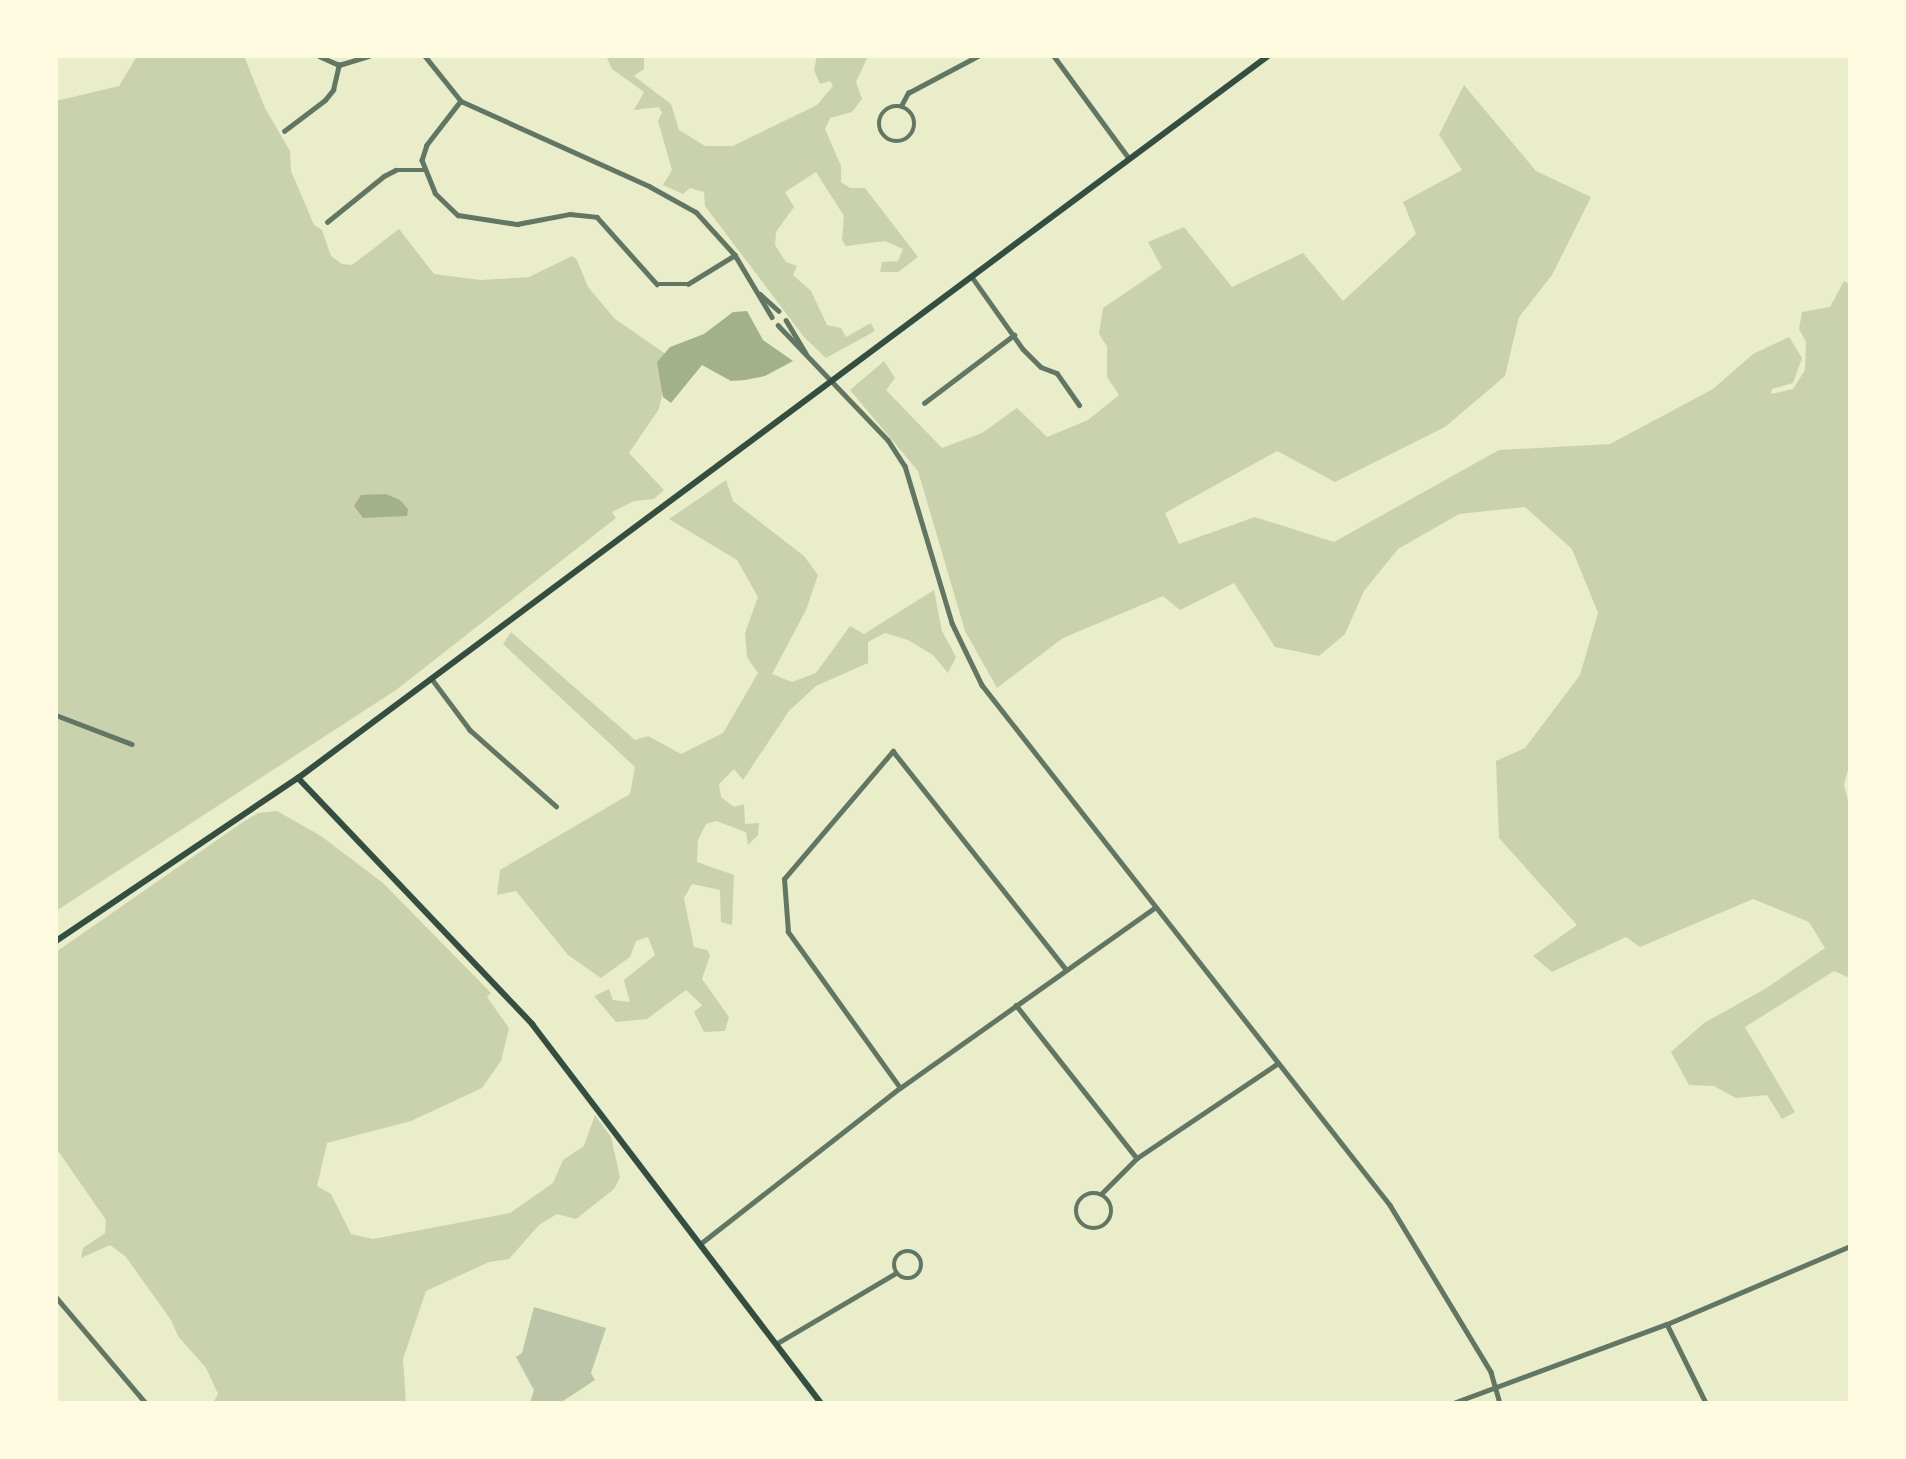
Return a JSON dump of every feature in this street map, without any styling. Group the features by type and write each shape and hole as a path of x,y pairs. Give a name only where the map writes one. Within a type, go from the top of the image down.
{"main road":[{"path":"56,941 298,778 1268,56"},
{"path":"298,778 532,1024 821,1403"}],"street":[{"path":"319,56 339,65 369,56"},
{"path":"425,56 461,101 684,204 709,224 735,255 772,317"},
{"path":"901,106 908,93 978,56"},
{"path":"1054,56 1129,158"},
{"path":"284,131 325,100 333,90 339,65"},
{"path":"461,101 426,145 424,170 435,193 458,215 482,222 517,224 570,214 597,217 657,284 688,284 735,255"},
{"path":"901,106 914,117 914,129 907,139 895,142 884,137 879,121 889,107 901,106"},
{"path":"327,222 384,176 396,170 424,170"},
{"path":"972,277 1014,335 1041,367 1057,373 1079,405"},
{"path":"759,293 779,311"},
{"path":"786,320 806,354"},
{"path":"778,325 829,383 888,440 905,467 952,623 982,685 1154,908 1390,1205 1491,1371 1500,1403"},
{"path":"924,403 1014,335"},
{"path":"432,679 470,730 556,806"},
{"path":"56,715 132,744"},
{"path":"900,1088 788,932 784,879 893,751 1066,970"},
{"path":"699,1245 900,1088 1154,908"},
{"path":"1016,1005 1137,1158"},
{"path":"1101,1194 1112,1207 1110,1219 1102,1227 1090,1228 1077,1217 1077,1205 1084,1196 1101,1194 1137,1158 1277,1064"},
{"path":"1453,1403 1667,1324 1850,1246"},
{"path":"901,1252 918,1255 922,1264 916,1277 908,1279 896,1273 893,1264 901,1252"},
{"path":"775,1344 896,1273"},
{"path":"56,1297 146,1403"},
{"path":"1667,1324 1706,1403"}],"shaded area":[{"path":"137,56 244,56 265,108 290,151 291,171 314,225 322,230 331,256 342,264 352,265 399,229 434,274 480,280 529,277 572,256 577,260 588,287 615,319 670,357 659,409 629,453 664,490 654,499 634,501 612,512 616,518 396,690 56,911 56,101 119,86"},
{"path":"606,56 644,56 644,69 634,76 671,104 679,130 705,146 733,146 817,105 833,86 830,81 820,84 814,70 817,56 868,56 856,82 862,99 852,112 830,118 825,129 841,166 841,182 850,188 865,188 918,257 898,272 880,272 882,262 898,261 903,249 885,241 846,246 842,240 844,216 816,172 785,192 794,207 776,232 775,245 786,262 797,266 793,275 811,291 827,325 841,328 846,337 871,323 875,331 826,358 804,337 705,206 704,192 690,188 683,194 663,185 672,170 658,121 662,113 659,107 634,110 644,92 612,69"},
{"path":"1464,85 1536,171 1591,197 1552,275 1519,317 1505,376 1445,427 1335,482 1277,451 1165,513 1179,544 1255,517 1334,542 1499,450 1610,444 1713,389 1753,354 1789,337 1802,358 1793,383 1772,389 1771,394 1793,389 1805,370 1806,342 1799,329 1802,312 1830,307 1844,281 1850,285 1850,762 1844,785 1850,808 1850,978 1834,971 1745,1027 1795,1112 1782,1119 1767,1095 1736,1098 1714,1086 1689,1085 1671,1052 1704,1023 1765,989 1825,948 1809,922 1753,899 1640,947 1626,937 1552,972 1533,956 1577,925 1499,838 1496,761 1525,748 1580,675 1598,613 1572,549 1525,507 1459,514 1398,549 1364,591 1345,634 1319,656 1275,647 1234,583 1180,610 1163,596 1063,638 997,688 965,631 918,471 850,390 884,361 895,378 886,390 942,448 982,433 1017,408 1047,437 1088,420 1119,395 1107,377 1107,346 1099,334 1103,308 1162,268 1148,242 1184,227 1232,287 1303,253 1343,301 1416,234 1403,202 1462,170 1439,135"},
{"path":"747,311 763,340 793,361 765,376 731,381 702,365 671,403 663,397 657,362 670,347 704,334 733,312"},
{"path":"726,480 733,501 804,556 818,575 806,610 772,674 792,682 816,673 850,626 864,634 934,590 942,631 956,657 948,673 933,655 908,640 885,633 868,642 868,663 816,686 789,711 743,780 734,769 719,784 721,797 734,807 744,804 745,824 759,823 758,835 748,845 746,832 716,821 706,824 698,840 697,862 734,875 732,925 721,922 720,890 692,884 684,898 694,947 707,950 710,955 702,979 729,1017 725,1031 704,1032 694,1012 702,1005 686,990 647,1019 616,1022 594,996 609,989 613,1000 630,1002 624,980 655,955 648,937 636,941 630,957 601,978 568,955 516,891 497,895 500,870 630,794 635,767 503,644 511,632 635,740 648,736 681,754 723,733 758,673 747,657 745,633 758,597 737,560 669,519"},
{"path":"386,494 400,500 408,509 407,516 363,518 354,506 361,495"},
{"path":"277,811 321,836 383,883 491,993 487,997 509,1028 501,1061 482,1088 411,1121 327,1143 317,1186 331,1194 351,1234 373,1239 510,1213 553,1183 563,1160 584,1146 595,1115 611,1137 620,1177 614,1189 576,1219 557,1214 539,1225 509,1259 489,1262 426,1291 403,1359 406,1403 213,1403 218,1394 206,1368 178,1336 171,1320 126,1257 110,1245 81,1258 83,1248 105,1233 106,1220 56,1148 56,952 243,822 258,813"}],"building":[{"path":"534,1307 606,1328 591,1373 595,1380 560,1403 530,1403 534,1390 516,1357 522,1353"}]}
